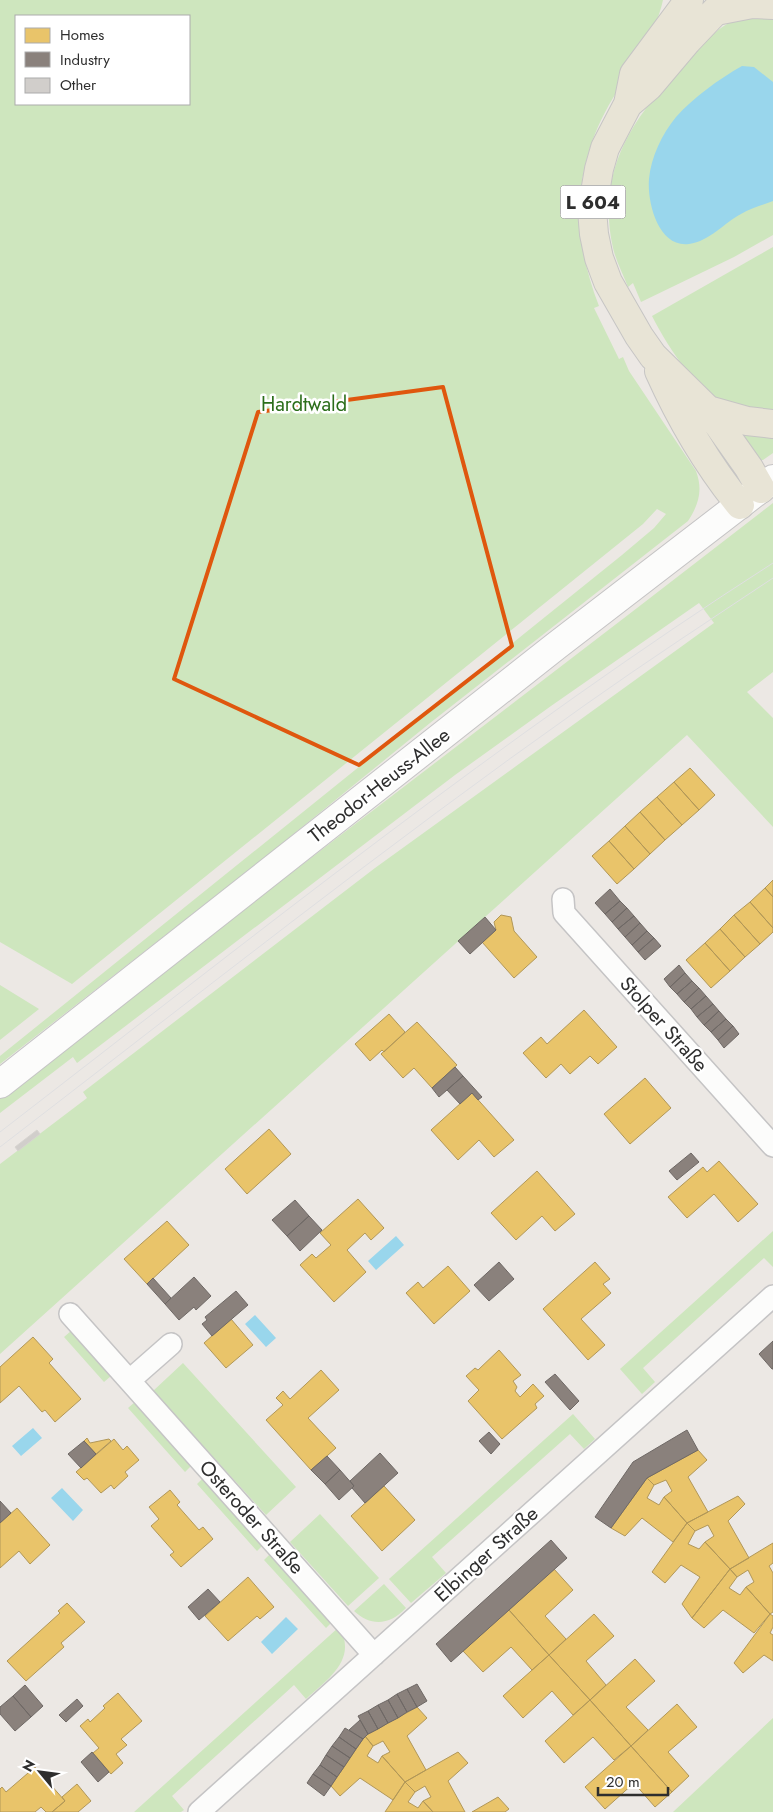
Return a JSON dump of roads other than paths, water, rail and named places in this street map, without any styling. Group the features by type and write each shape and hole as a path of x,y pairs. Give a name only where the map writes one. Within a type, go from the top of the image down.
{"main road":[{"name":"L 604","path":"689,0 671,13 634,74 628,104 605,148 594,188 592,210 598,258 620,303 646,346 679,415 717,477 758,491"},
{"name":"L 604","path":"628,104 649,86 687,40 721,5 773,5"},
{"name":"L 604","path":"646,346 708,410 749,468 758,491"},
{"name":"L 604","path":"708,410 747,422 773,424"},
{"name":"Theodor-Heuss-Allee","path":"0,1084 249,886 758,491"}],"street":[{"name":"Stolper Straße","path":"563,899 564,913 773,1146"},
{"name":"Elbinger Straße","path":"199,1812 773,1296"},
{"name":"Osteroder Straße","path":"70,1314 374,1655"},
{"path":"130,1380 171,1344"}],"water":[{"path":"742,66 754,67 773,82 773,201 741,214 704,239 689,244 678,243 669,239 662,231 653,211 649,179 655,154 666,131 676,117 707,89"},
{"path":"396,1236 404,1245 376,1270 368,1261"},
{"path":"255,1315 276,1338 266,1347 245,1324"},
{"path":"33,1428 42,1438 21,1456 12,1446"},
{"path":"62,1488 83,1510 73,1521 51,1498"},
{"path":"286,1617 298,1629 272,1654 261,1642"}],"tram line":[{"path":"0,1132 380,839 476,768 574,697 773,563"},
{"path":"0,1147 290,923 510,758 608,689 773,578"}],"park label":[{"name":"Hardtwald","path":"304,404"}]}
